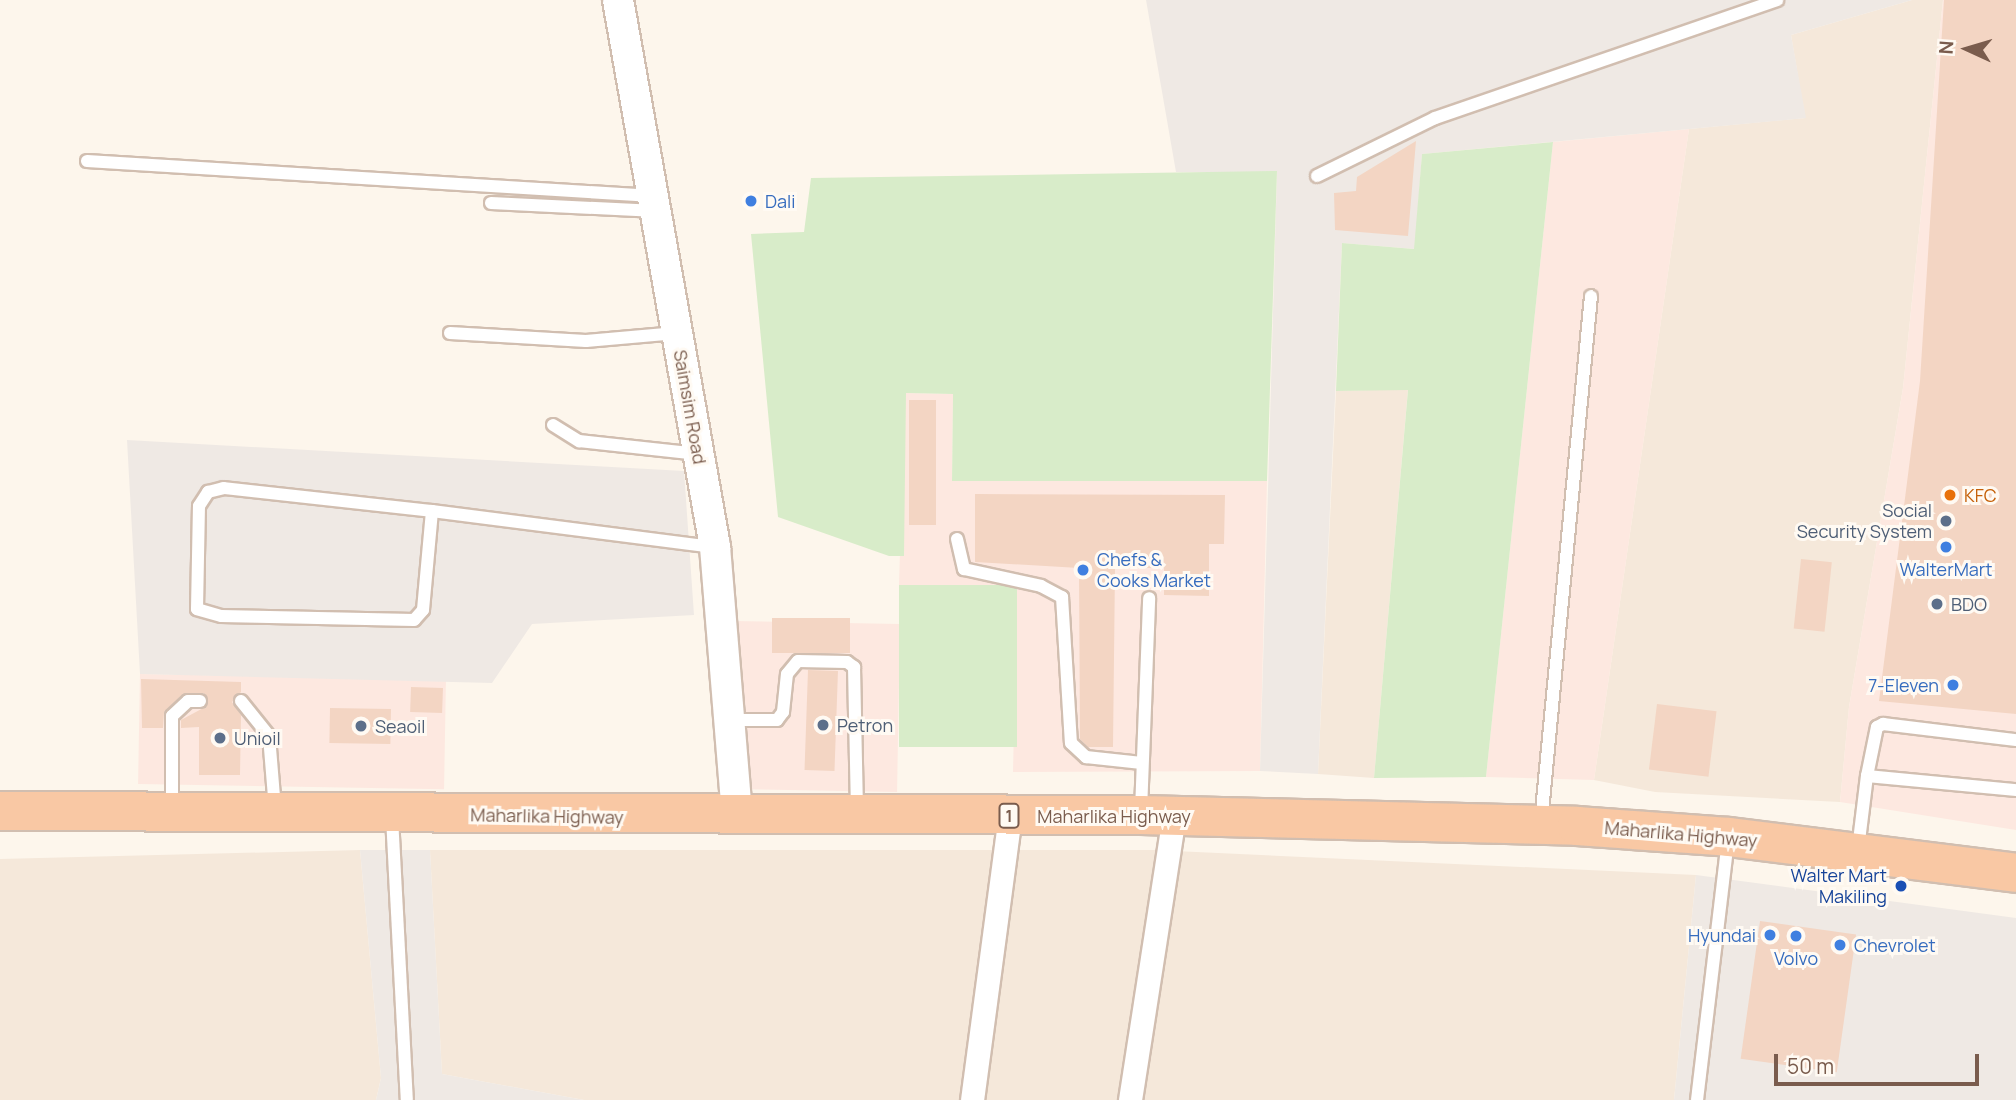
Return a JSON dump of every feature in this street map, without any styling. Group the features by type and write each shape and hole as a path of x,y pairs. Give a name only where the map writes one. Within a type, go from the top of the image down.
{"highway":[{"name":"Maharlika Highway","path":"0,811 737,817 1157,816 1541,825 1728,837 2016,873"}],"street":[{"name":"Saimsim Road","path":"618,0 715,547 732,720 737,817"},
{"path":"972,1100 1010,816"},
{"path":"1130,1100 1157,816"}],"lane":[{"path":"1317,176 1435,118 1771,1"},
{"path":"87,161 656,204"},
{"path":"491,203 656,204"},
{"path":"1541,825 1591,296"},
{"path":"450,333 586,341 677,332"},
{"path":"553,425 579,440 699,454"},
{"path":"432,511 423,610 414,620 221,617 197,608 199,506 208,492 225,488 432,511 715,547"},
{"path":"957,539 964,569 1041,586 1062,597 1071,743 1086,757 1142,763"},
{"path":"1149,597 1142,763 1157,816"},
{"path":"732,720 777,720 783,712 787,674 798,661 846,662 854,667 857,816"},
{"path":"172,811 172,716 188,701 200,701"},
{"path":"242,701 270,736 275,812"},
{"path":"1858,852 1867,775 1877,727 1883,724 2016,740"},
{"path":"1867,775 2016,790"},
{"path":"392,814 407,1100"},
{"path":"1697,1100 1728,837"}],"shaded area":[{"path":"1146,0 1912,0 1791,35 1806,118 1422,154 1415,249 1342,243 1318,774 1260,771 1277,172 1176,172"},
{"path":"1912,0 1943,0 1903,388 1849,707 1840,802 1655,792 1594,780 1689,129 1805,118 1791,35"},
{"name":"WalterMart","path":"1943,0 2016,0 2016,830 1840,802 1849,707 1903,388"},
{"path":"1689,129 1594,780 1486,777 1553,142"},
{"path":"1408,389 1374,778 1318,774 1336,391"},
{"name":"Chefs & Cooks Market","path":"905,393 953,394 952,481 1267,481 1260,771 1013,772 1017,586 899,585"},
{"path":"127,440 684,471 694,615 532,624 492,683 140,674"},
{"path":"733,621 900,624 897,792 730,789"},
{"path":"140,674 446,679 444,789 138,784"},
{"path":"360,850 381,1078 376,1100 0,1100 0,859"},
{"path":"360,850 430,850 442,1074 584,1100 376,1100 381,1078"},
{"path":"430,850 1153,850 1696,875 1674,1100 584,1100 442,1074"},
{"path":"1696,875 2016,918 2016,1100 1674,1100"}],"green space":[{"path":"1553,142 1486,777 1374,778 1408,390 1336,391 1342,243 1414,249 1422,154"},
{"path":"1277,171 1267,481 952,481 953,394 906,393 904,556 889,556 778,517 751,234 804,232 811,178"},
{"path":"899,585 1017,585 1017,747 899,747"}],"building":[{"name":"WalterMart","path":"1944,0 2016,0 2016,714 1879,701 1920,381"},
{"path":"1416,141 1408,236 1335,230 1334,193 1356,191 1357,177"},
{"path":"909,400 936,400 936,525 909,525"},
{"path":"975,494 1225,495 1224,544 1209,544 1209,596 1164,595 1164,568 1115,568 1113,747 1088,747 1080,739 1079,568 975,562"},
{"path":"1801,559 1832,562 1825,632 1794,629"},
{"path":"772,618 850,618 850,653 772,653"},
{"name":"Petron","path":"808,670 838,671 834,771 805,770"},
{"name":"Unioil","path":"141,679 241,682 241,692 232,702 241,715 240,775 199,775 199,727 181,728 181,720 207,706 204,693 182,695 164,712 163,728 142,728"},
{"path":"411,687 443,688 442,713 410,712"},
{"path":"1657,704 1717,711 1709,777 1649,770"},
{"name":"Seaoil","path":"330,708 391,709 390,744 329,743"},
{"path":"1760,921 1856,934 1837,1072 1741,1059"}],"place":[{"name":"Dali","path":"751,201"},
{"name":"KFC","path":"1950,495"},
{"name":"Social Security System","path":"1946,521"},
{"name":"WalterMart","path":"1946,547"},
{"name":"Chefs & Cooks Market","path":"1083,570"},
{"name":"BDO","path":"1937,604"},
{"name":"7-Eleven","path":"1953,685"},
{"name":"Petron","path":"823,725"},
{"name":"Seaoil","path":"361,726"},
{"name":"Unioil","path":"220,738"},
{"name":"Walter Mart Makiling","path":"1901,886"},
{"name":"Hyundai","path":"1770,935"},
{"name":"Volvo","path":"1796,936"},
{"name":"Chevrolet","path":"1840,945"}]}
